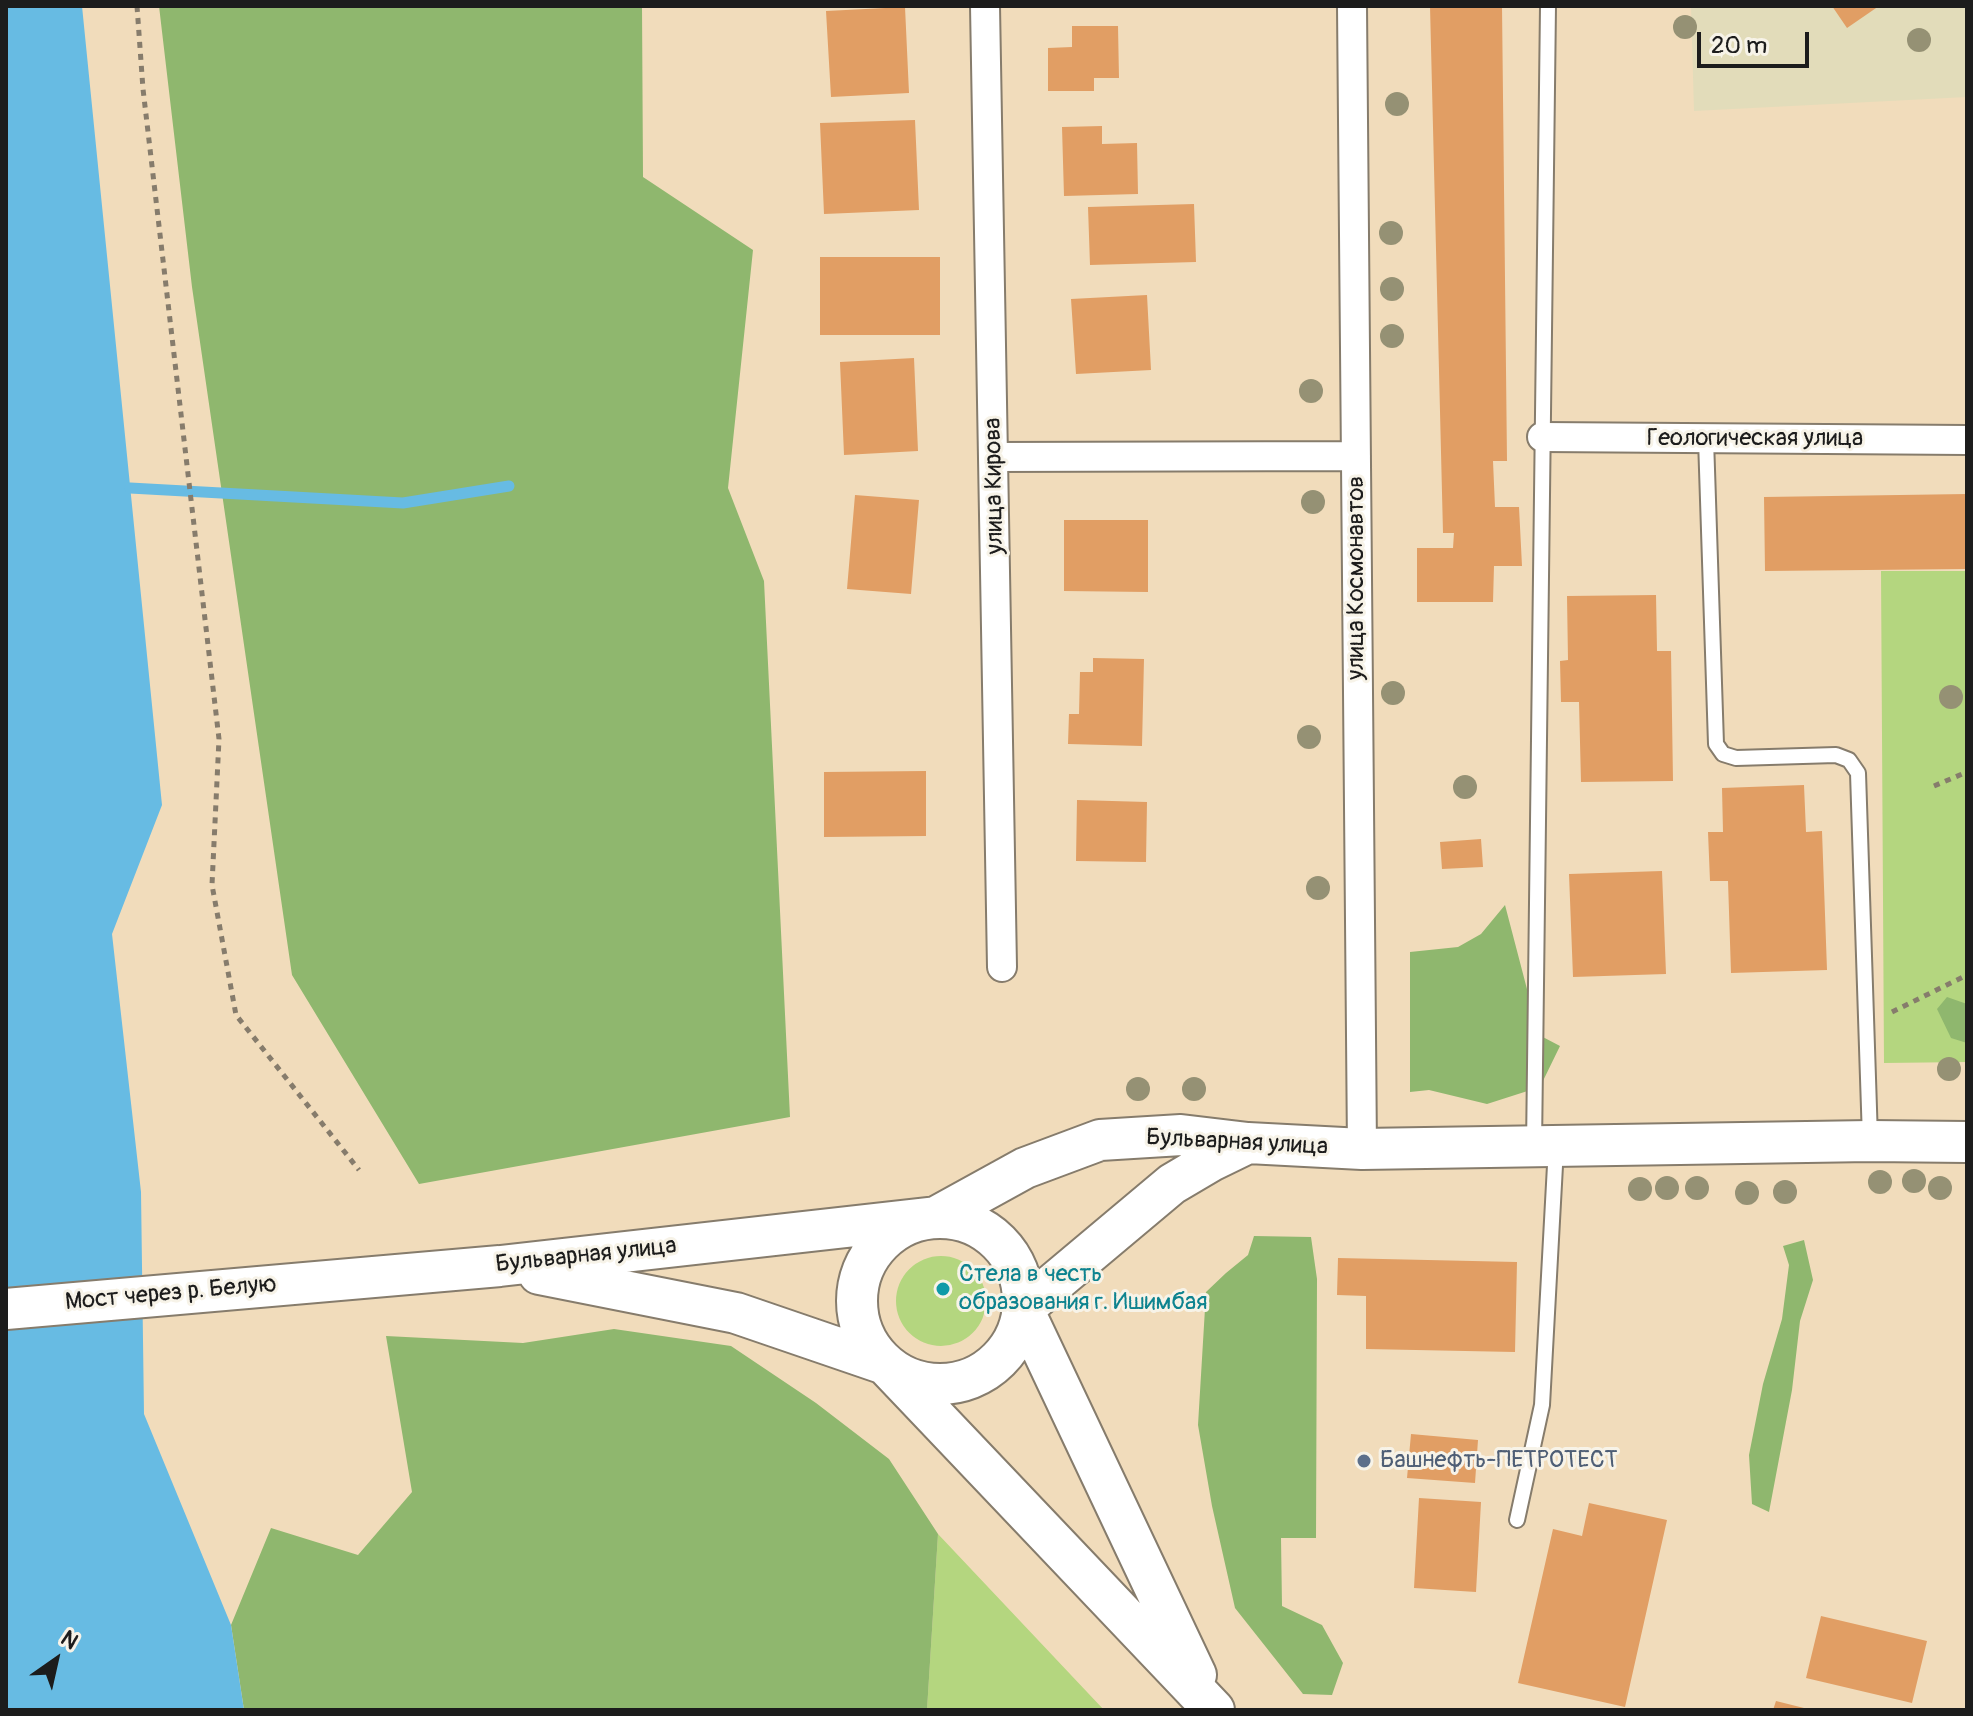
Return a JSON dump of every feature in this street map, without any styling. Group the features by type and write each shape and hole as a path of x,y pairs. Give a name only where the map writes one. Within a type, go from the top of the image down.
{"main road":[{"name":"Бульварная улица","path":"337,1279 500,1266 936,1217 1025,1168 1100,1140 1181,1135 1248,1143 1362,1149 1967,1142"},
{"path":"1023,1309 1172,1184 1248,1143"},
{"path":"500,1266 736,1313 885,1364 907,1378 932,1384 958,1383 982,1373 1002,1357 1016,1335 1023,1309 1021,1281 1009,1255 990,1234 964,1221 936,1217 908,1223 884,1238 866,1260 857,1287 857,1315 867,1342 885,1364 1212,1709"},
{"name":"Мост через р. Белую","path":"6,1309 337,1279"},
{"path":"1023,1309 1212,1709"}],"street":[{"name":"улица Кирова","path":"985,6 1002,967"},
{"name":"улица Космонавтов","path":"1352,6 1362,1149"},
{"name":"Геологическая улица","path":"1542,437 1967,440"},
{"path":"995,457 1356,456"}],"lane":[{"path":"1517,1520 1542,1405 1545,1146 1542,437 1548,6"},
{"path":"1706,439 1716,744 1723,754 1736,758 1836,755 1849,760 1858,773 1870,1141"}],"path":[{"path":"137,6 143,89 219,739 212,885 233,1001 236,1015 359,1170"},
{"path":"1934,786 1967,772"},
{"path":"1866,1024 1967,975"}],"shaded area":[{"path":"1691,6 1967,6 1967,97 1694,111"}],"green space":[{"path":"159,6 642,6 643,177 753,250 728,488 764,581 790,1117 419,1184 292,975 192,287"},
{"path":"1881,571 1967,571 1967,1062 1884,1063"},
{"path":"1505,905 1539,1035 1560,1046 1540,1087 1487,1104 1429,1090 1410,1092 1410,952 1458,947 1481,934"},
{"path":"1947,997 1967,1004 1967,1043 1951,1038 1937,1009"},
{"path":"1254,1236 1311,1237 1317,1279 1316,1538 1281,1538 1282,1606 1322,1625 1343,1663 1332,1695 1303,1694 1235,1608 1198,1425 1206,1292 1248,1255"},
{"path":"1804,1240 1813,1280 1800,1321 1792,1390 1769,1512 1752,1504 1749,1455 1763,1384 1782,1319 1789,1265 1783,1246"},
{"path":"941,1256 958,1260 973,1269 982,1284 986,1301 982,1318 973,1333 958,1342 941,1346 924,1342 909,1333 900,1318 896,1301 900,1284 909,1269 924,1260"},
{"path":"614,1329 731,1346 816,1403 889,1459 938,1534 927,1710 244,1710 231,1625 271,1528 358,1555 412,1492 386,1336 523,1343"},
{"path":"938,1534 1104,1710 927,1710"}],"water":[{"path":"6,6 82,6 162,805 112,934 141,1192 144,1414 231,1625 244,1710 6,1710"}],"building":[{"path":"1430,6 1502,6 1507,461 1493,461 1495,507 1519,507 1522,566 1494,566 1493,602 1417,602 1417,548 1453,548 1454,533 1443,533"},
{"path":"1832,6 1879,6 1847,28"},
{"path":"905,7 909,93 831,97 826,11"},
{"path":"1072,26 1118,26 1119,78 1094,78 1094,91 1048,91 1048,48 1072,47"},
{"path":"915,120 919,210 824,214 820,123"},
{"path":"1102,126 1102,144 1137,143 1138,194 1064,196 1062,127"},
{"path":"1194,204 1196,262 1090,265 1088,207"},
{"path":"820,257 940,257 940,335 820,335"},
{"path":"1147,295 1151,370 1076,374 1071,299"},
{"path":"914,358 918,451 844,455 840,362"},
{"path":"1967,494 1967,569 1765,571 1764,497"},
{"path":"855,495 919,500 911,594 847,589"},
{"path":"1064,520 1148,520 1148,592 1064,591"},
{"path":"1656,595 1657,651 1671,651 1673,781 1581,782 1579,702 1561,702 1560,661 1568,660 1567,596"},
{"path":"1093,658 1144,659 1142,746 1068,744 1069,714 1079,714 1080,672 1093,672"},
{"path":"926,771 926,836 824,837 824,772"},
{"path":"1804,785 1806,832 1822,831 1827,970 1731,973 1728,881 1710,881 1708,832 1723,832 1722,788"},
{"path":"1077,800 1147,802 1146,862 1076,861"},
{"path":"1481,839 1483,867 1442,869 1440,842"},
{"path":"1662,871 1666,974 1573,977 1569,874"},
{"path":"1338,1258 1517,1262 1515,1352 1366,1349 1366,1296 1337,1295"},
{"path":"1411,1434 1478,1440 1475,1483 1407,1478"},
{"path":"1419,1498 1481,1502 1476,1592 1414,1588"},
{"path":"1589,1503 1667,1520 1625,1707 1518,1683 1553,1529 1582,1536"},
{"path":"1821,1616 1927,1641 1912,1703 1806,1678"},
{"path":"1776,1701 1808,1709 1808,1710 1773,1710"}],"waterway":[{"path":"130,488 403,503 509,486"}],"place":[{"name":"Стела в честь образования г. Ишимбая","path":"943,1289"},
{"name":"Башнефть-ПЕТРОТЕСТ","path":"1364,1461"}]}
